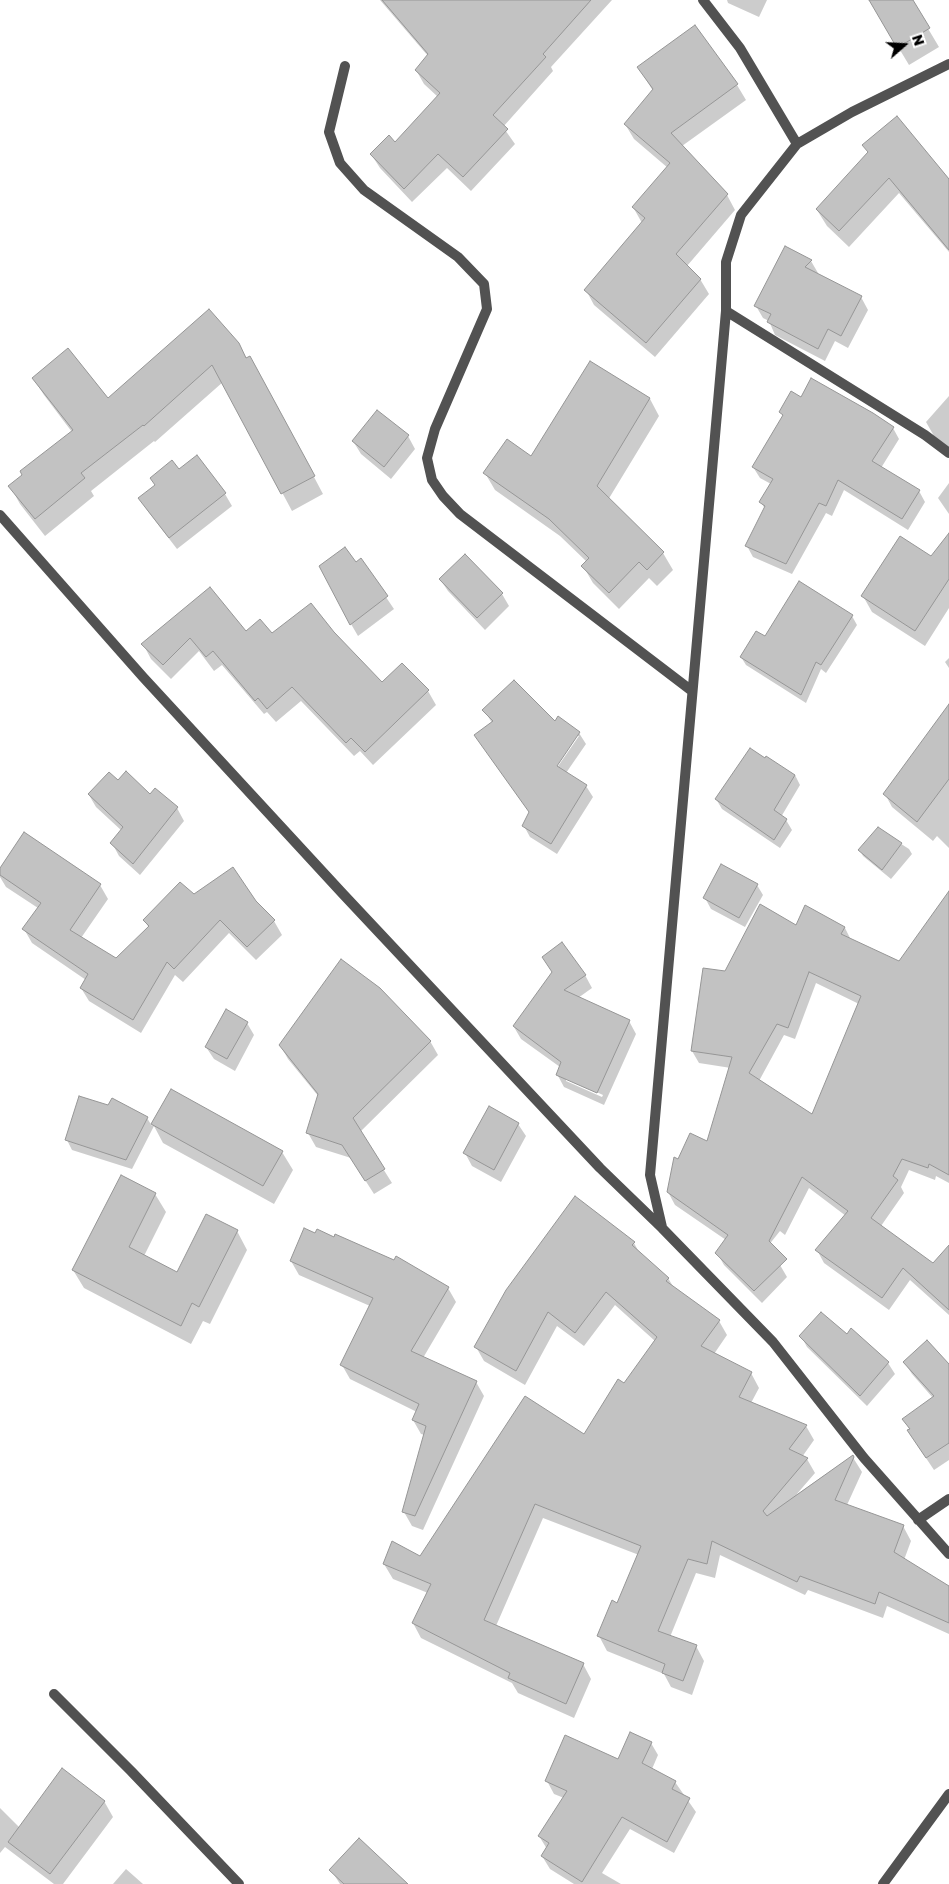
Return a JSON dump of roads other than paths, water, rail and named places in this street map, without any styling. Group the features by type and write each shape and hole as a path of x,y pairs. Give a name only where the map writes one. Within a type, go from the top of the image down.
{"street":[{"path":"703,0 740,48 797,144"},
{"path":"662,1228 650,1175 692,691 705,568 715,422 726,311 726,262 741,215 797,144 852,112 949,64"},
{"path":"345,66 330,132 340,163 364,190 458,258 484,284 487,309 435,429 426,458 432,480 460,514 692,691"},
{"path":"726,311 925,435 949,453"},
{"path":"0,515 144,677 343,894 600,1168 662,1228 773,1342 864,1458 949,1554"},
{"path":"918,1520 949,1499"},
{"path":"54,1694 131,1771 238,1884"},
{"path":"883,1884 949,1794"}]}
